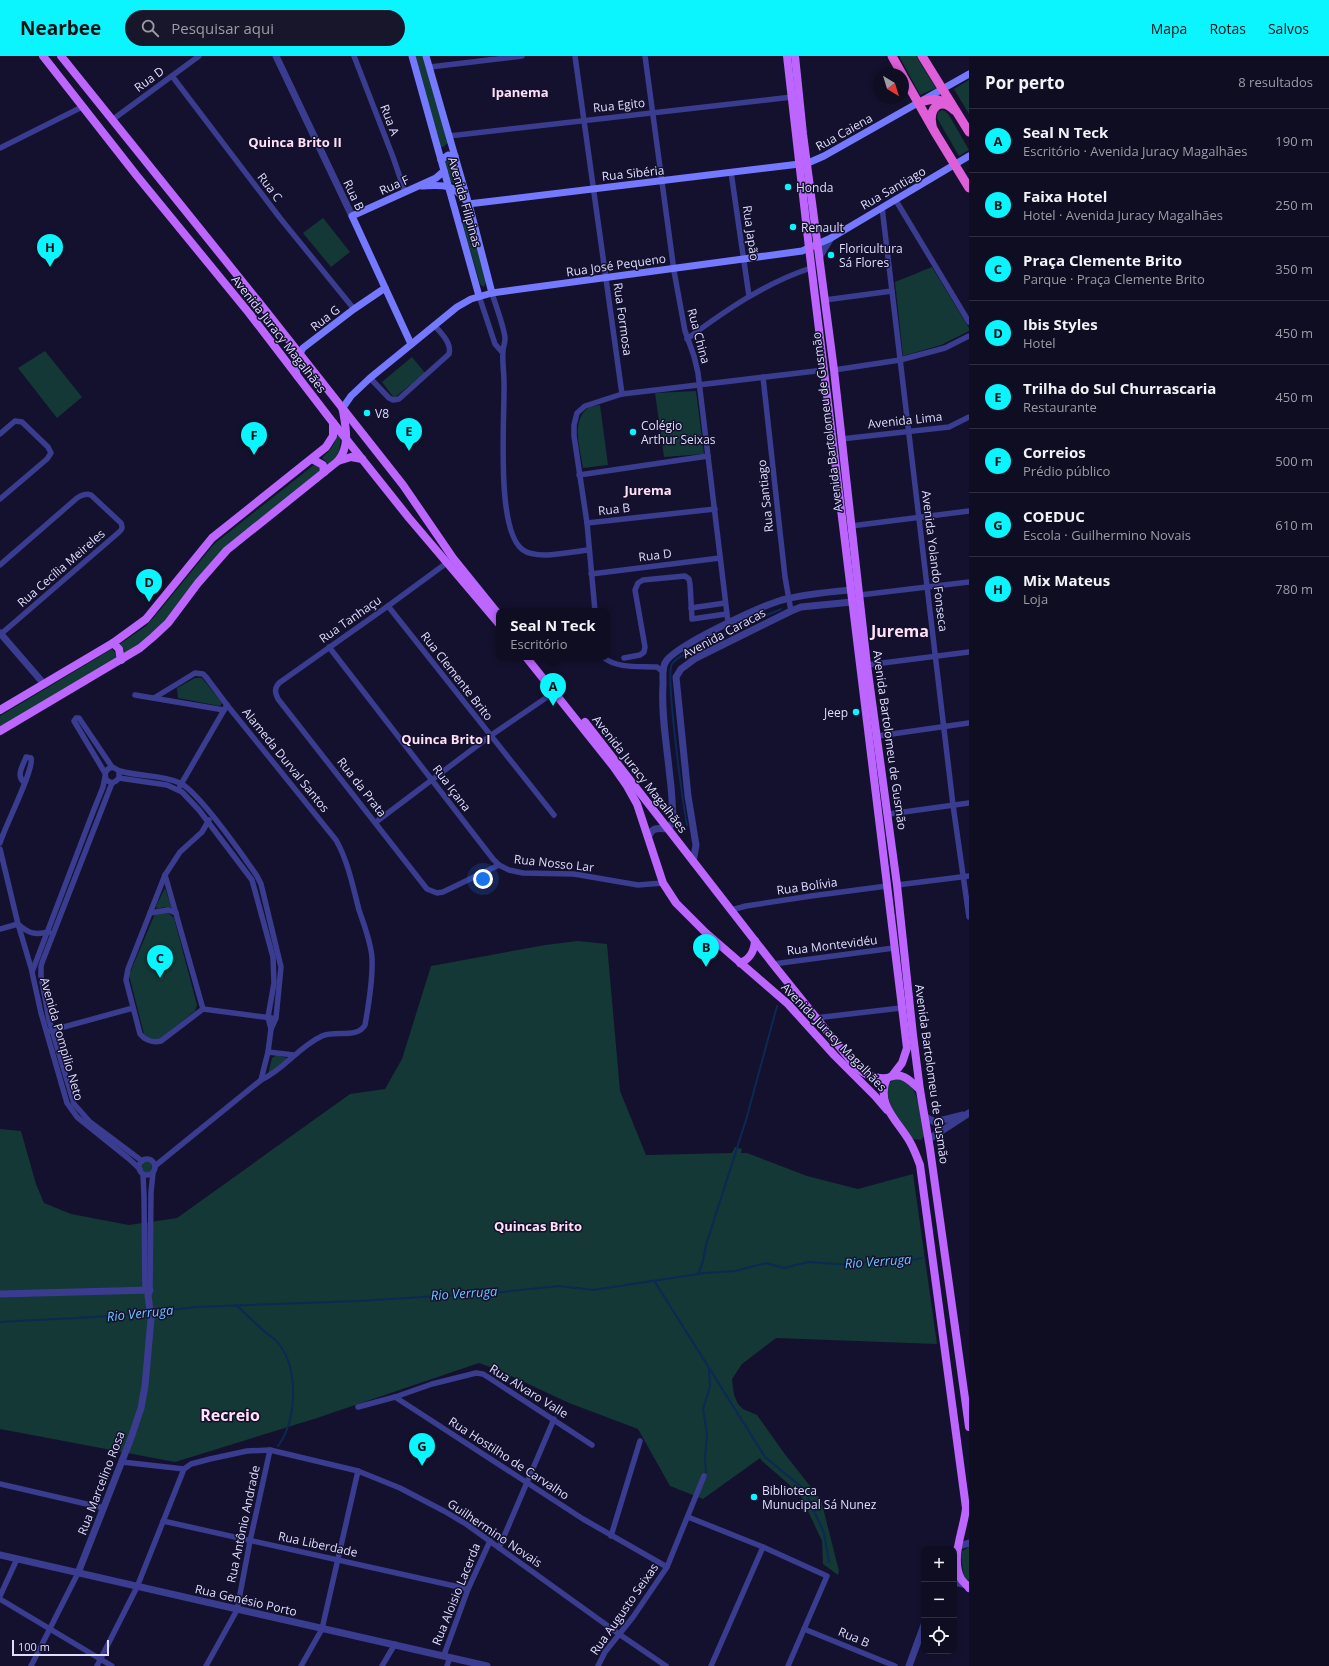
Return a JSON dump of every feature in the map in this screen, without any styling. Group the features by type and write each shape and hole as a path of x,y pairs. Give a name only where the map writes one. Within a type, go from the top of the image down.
{"highway":[{"path":"892,56 898,68"},
{"path":"922,56 969,132"},
{"path":"909,85 921,102 936,134 969,188"},
{"path":"921,102 939,99 949,106 960,118"},
{"path":"936,134 931,123 932,112 939,104 949,106"}],"main road":[{"name":"Avenida Juracy Magalhães","path":"43,56 82,107 249,313 297,377 409,518 448,562 496,620"},
{"name":"Avenida Juracy Magalhães","path":"61,56 262,306 403,485 453,558 496,611"},
{"name":"Avenida Filipinas","path":"412,56 479,296"},
{"name":"Avenida Filipinas","path":"426,56 492,293"},
{"name":"Avenida Bartolomeu de Gusmão","path":"787,56 803,164 820,256 867,664 878,736 897,885 912,1035 929,1140 969,1427"},
{"name":"Avenida Bartolomeu de Gusmão","path":"795,56 809,246 907,1048 902,1062 889,1077"},
{"name":"Rua Caiena","path":"803,164 824,156 969,74"},
{"path":"438,149 444,151 452,145"},
{"path":"441,160 448,155 455,156"},
{"name":"Rua Santiago","path":"809,246 831,238 968,156"},
{"name":"Rua Sibéria","path":"468,204 803,164"},
{"name":"Rua F","path":"352,216 436,178 444,171"},
{"path":"419,186 448,186 461,195 468,204 458,219"},
{"name":"Rua B","path":"352,216 411,344"},
{"name":"Rua José Pequeno","path":"342,408 350,396 434,325 464,302 479,296 606,277 802,251 809,246"},
{"name":"Rua G","path":"299,354 303,348 354,309 385,288"},
{"path":"249,313 257,313 262,306"},
{"path":"297,377 296,366 299,354"},
{"path":"0,731 140,648 168,623 214,563 227,550 338,460 342,455 346,439 342,408"},
{"path":"0,710 113,643 146,619 212,538 312,459 330,441 334,431 333,422"},
{"path":"338,460 351,457 362,459"},
{"path":"312,459 323,465 324,472"},
{"path":"409,518 420,509"},
{"path":"113,643 119,649 121,660"},
{"name":"Avenida Juracy Magalhães","path":"529,660 557,691 636,786 667,829 815,1018 855,1066 870,1076 880,1079 899,1075 909,1079 920,1090"},
{"name":"Avenida Juracy Magalhães","path":"535,660 627,786 637,804 663,883 684,912 788,1004 834,1056 874,1094 910,1141"},
{"path":"740,962 746,960 752,953 755,941"},
{"path":"887,1110 883,1094 884,1084 889,1077"},
{"name":"Avenida Bartolomeu de Gusmão","path":"910,1141 920,1165 966,1508 965,1522 957,1548"},
{"name":"Avenida Bartolomeu de Gusmão","path":"957,1561 961,1580 968,1586"}],"street":[{"name":"Rua D","path":"112,120 199,56"},
{"name":"Rua B","path":"276,56 352,216"},
{"name":"Rua A","path":"354,56 405,192"},
{"path":"430,67 522,56"},
{"name":"Rua Formosa","path":"575,56 622,394"},
{"name":"Rua China","path":"645,56 682,321 695,360 699,385 728,622"},
{"name":"Rua C","path":"172,76 280,218 354,309"},
{"name":"Rua Egito","path":"449,136 792,97"},
{"path":"0,148 82,107"},
{"name":"Rua Japão","path":"732,172 749,296"},
{"path":"895,199 969,322"},
{"name":"Avenida Yolando Fonseca","path":"882,207 918,518 945,727 953,805 966,876 969,917"},
{"path":"820,256 831,238"},
{"path":"688,339 749,296 790,275 812,268"},
{"path":"825,300 892,291"},
{"name":"Avenida Filipinas","path":"492,293 505,339 502,352 504,381 503,477 508,519 514,536 518,545 524,551 537,556 588,550"},
{"name":"Avenida Filipinas","path":"479,296 495,344 502,352"},
{"path":"370,378 389,398 393,400 399,399 449,354 450,350 447,341 434,325"},
{"path":"834,370 900,360 945,348 969,336"},
{"path":"595,608 588,550 587,523 579,475 574,425 577,413 585,406 622,394 824,370"},
{"name":"Rua Santiago","path":"763,378 785,577 791,611"},
{"name":"Avenida Lima","path":"841,439 908,430 949,427 969,417"},
{"path":"0,434 15,421 22,422 48,447 51,453 47,459 0,499"},
{"path":"579,475 708,456"},
{"name":"Rua Cecília Meireles","path":"0,565 77,498 87,493 121,523 122,527 118,534 0,633"},
{"name":"Rua B","path":"587,523 715,509"},
{"path":"851,526 969,511"},
{"name":"Rua D","path":"591,574 720,558"},
{"name":"Rua Tanhaçu","path":"278,699 275,693 276,687 279,683 448,562"},
{"path":"624,658 640,655 644,652 645,647 635,590 638,583 644,580 685,576 689,579 690,584 692,619 726,614"},
{"path":"860,595 969,582"},
{"name":"Avenida Caracas","path":"667,829 672,823 673,817 663,720 663,672 665,663 669,657 728,622 780,600 851,590"},
{"name":"Avenida Caracas","path":"693,862 696,845 688,796 679,718 676,677 678,672 696,658 791,611 801,607 852,602"},
{"path":"691,608 725,603"},
{"name":"Rua Clemente Brito","path":"388,606 554,815"},
{"path":"0,633 44,684"},
{"name":"Rua Içana","path":"329,647 492,859 499,865"},
{"path":"867,664 969,652"},
{"path":"607,660 611,663 622,665 657,667 663,672"},
{"path":"154,698 199,673 206,677 226,708"},
{"path":"376,822 490,736 557,691"},
{"path":"135,695 226,708"},
{"name":"Rua da Prata","path":"278,699 376,822 427,889"},
{"name":"Alameda Durval Santos","path":"178,790 226,708 336,840 344,857 368,937 372,957 370,996 365,1025 362,1029 353,1033 333,1033 323,1036 311,1042 294,1055"},
{"path":"120,778 116,782 109,782 74,721 76,718 79,718 112,767 119,770 159,777 181,783 190,790 258,876 281,967 276,1018 271,1029 268,1052 261,1080"},
{"path":"878,736 969,723"},
{"path":"105,775 108,769 112,767"},
{"path":"119,770 120,778"},
{"name":"Avenida Pompilio Neto","path":"105,775 103,787 94,812 46,932 32,972 72,1100 76,1107 90,1122 142,1161"},
{"path":"120,778 167,785 178,790 190,799 246,872 254,887 273,958 274,983 268,1017 271,1029"},
{"path":"0,843 1,833 25,783"},
{"name":"Avenida Pompilio Neto","path":"112,783 40,971 50,1031 67,1103 77,1117 128,1158 141,1171"},
{"path":"888,814 969,803"},
{"path":"212,816 202,832 180,852 164,875 128,970 126,980 140,1034 144,1040 155,1042 168,1036 203,1009 276,1018"},
{"path":"648,838 654,828 658,827 667,829"},
{"path":"0,849 0,856 32,972"},
{"name":"Rua Nosso Lar","path":"427,889 437,893 443,892 499,865 509,870 523,873 574,874 638,885 663,883"},
{"path":"164,875 203,1009"},
{"path":"897,885 966,876"},
{"name":"Rua Bolívia","path":"731,910 746,906 811,896 887,886"},
{"path":"150,913 168,910 176,913"},
{"path":"18,924 27,932 46,932 55,930"},
{"path":"0,930 18,924"},
{"name":"Rua Montevidéu","path":"773,964 894,948"},
{"path":"50,1031 133,1008"},
{"path":"815,1018 901,1008"},
{"path":"268,1052 294,1055"},
{"path":"155,1166 150,1160 142,1161 141,1171 148,1175 153,1173 155,1166 261,1080 273,1074 294,1055"},
{"path":"925,1117 935,1122 969,1113"},
{"path":"929,1140 969,1113"},
{"name":"Rua Marcelino Rosa","path":"31,1666 78,1573 122,1462 141,1408 145,1386 150,1319 141,1171"},
{"name":"Rua Marcelino Rosa","path":"148,1295 151,1192 153,1173"},
{"path":"0,1294 148,1295"},
{"name":"Rua Alvaro Valle","path":"358,1407 395,1397 432,1384 479,1373 554,1419 592,1445"},
{"name":"Rua Hostilho de Carvalho","path":"395,1397 611,1536 667,1567"},
{"name":"Rua Aloisio Lacerda","path":"499,1548 528,1484 554,1419"},
{"path":"611,1536 640,1441"},
{"name":"Guilhermino Novais","path":"184,1469 191,1464 210,1459 247,1451 270,1450 358,1471 400,1488 444,1511 490,1541 666,1666"},
{"name":"Rua Antônio Andrade","path":"206,1666 237,1610 250,1541 270,1450"},
{"path":"97,1666 137,1587 184,1469 122,1462"},
{"path":"301,1666 322,1629 358,1471"},
{"name":"Rua Augusto Seixas","path":"598,1666 605,1652 633,1617 667,1567 704,1476"},
{"path":"0,1484 104,1508"},
{"path":"688,1517 763,1547 827,1576 788,1666"},
{"name":"Rua Liberdade","path":"163,1521 468,1589"},
{"name":"Rua Aloisio Lacerda","path":"447,1666 447,1656 468,1589 490,1541"},
{"path":"957,1548 969,1543"},
{"path":"711,1666 763,1547"},
{"name":"Rua Genésio Porto","path":"0,1555 487,1666"},
{"path":"16,1559 0,1598 50,1630 112,1666"},
{"path":"957,1583 968,1586"},
{"name":"Rua B","path":"804,1628 895,1666"},
{"path":"908,1666 921,1633"},
{"path":"382,1666 395,1644"}],"green space":[{"path":"414,56 425,56 448,143 443,147 439,146"},
{"path":"899,56 916,56 936,88 920,95 909,75 909,68 905,68"},
{"path":"969,80 969,114 954,89"},
{"path":"942,110 949,115 969,150 959,156 937,118 938,112"},
{"path":"452,156 460,186 450,182 444,159"},
{"path":"468,212 486,282 484,287 480,284 462,222 464,215"},
{"path":"323,218 350,252 331,267 303,233"},
{"path":"932,267 969,328 969,331 941,345 903,356 895,282"},
{"path":"45,351 82,397 57,418 18,368"},
{"path":"412,357 425,373 394,398 382,382"},
{"path":"696,391 704,454 664,457 655,393"},
{"path":"600,405 608,465 583,468 578,436 579,420 588,408"},
{"path":"337,433 341,437 339,450 336,457 328,467 327,462 322,458 332,447"},
{"path":"315,464 321,469 320,471 254,526 162,626 125,655 120,644 146,626 214,544"},
{"path":"112,649 117,656 115,661 0,729 0,716"},
{"path":"195,678 202,678 222,703 220,706 178,698 177,688"},
{"path":"165,888 172,909 164,907 157,909 156,906"},
{"path":"163,912 168,913 174,918 197,1005 195,1011 159,1040 148,1039 144,1034 129,975 154,916"},
{"path":"578,941 607,944 620,1091 646,1155 732,1153 735,1147 742,1149 741,1153 747,1153 807,1176 858,1189 913,1174 937,1344 776,1338 742,1364 732,1379 734,1395 738,1404 743,1409 757,1415 784,1453 821,1500 839,1571 838,1575 823,1564 822,1541 800,1494 760,1458 703,1499 670,1486 638,1429 569,1403 511,1376 508,1383 501,1380 501,1371 479,1363 317,1418 175,1462 0,1429 0,1129 21,1131 36,1184 44,1203 71,1214 129,1225 177,1218 350,1094 385,1089 402,1059 431,966 545,945"},
{"path":"277,1055 287,1058 288,1060 268,1074 272,1058"},
{"path":"894,1079 904,1080 913,1089 919,1104 925,1135 921,1140 913,1139 898,1120 892,1108 886,1086"},
{"path":"146,1161 150,1161 154,1167 150,1173 146,1173 142,1169 142,1165"},
{"path":"969,1547 969,1581 964,1577 961,1557 962,1551"}],"waterway":[{"path":"687,825 673,714 670,673 672,664 687,653 781,609"},
{"path":"698,1274 746,1120 777,1006"},
{"name":"Rio Verruga","path":"152,1312 196,1307 359,1301 502,1292 559,1286 593,1290 705,1273 735,1271 766,1263 784,1268 808,1262 852,1265 882,1258 900,1262 922,1258"},
{"path":"655,1282 765,1457 804,1489 824,1533 829,1562"},
{"path":"236,1305 278,1342 290,1367 293,1395 292,1409 289,1423 278,1446"},
{"name":"Rio Verruga","path":"0,1322 112,1316 148,1312"},
{"path":"706,1472 705,1458 707,1434 703,1409 710,1387 709,1370"}],"place":[{"name":"Honda","path":"788,187"},
{"name":"Renault","path":"793,227"},
{"name":"Floricultura Sá Flores","path":"831,255"},
{"name":"Mix Mateus","path":"50,267"},
{"name":"V8","path":"367,413"},
{"name":"Colégio Arthur Seixas","path":"633,432"},
{"name":"Trilha do Sul Churrascaria","path":"409,451"},
{"name":"Correios","path":"254,455"},
{"name":"Ibis Styles","path":"149,602"},
{"name":"Seal N Teck","path":"553,706"},
{"name":"Jeep","path":"856,712"},
{"name":"Faixa Hotel","path":"706,967"},
{"name":"Praça Clemente Brito","path":"160,978"},
{"name":"COEDUC","path":"422,1466"},
{"name":"Biblioteca Munucipal Sá Nunez","path":"754,1497"}],"district":[{"name":"Ipanema","path":"520,92"},
{"name":"Quinca Brito II","path":"295,142"},
{"name":"Jurema","path":"648,490"},
{"name":"Jurema","path":"900,631"},
{"name":"Quinca Brito I","path":"446,739"},
{"name":"Quincas Brito","path":"538,1226"},
{"name":"Recreio","path":"230,1415"}]}
